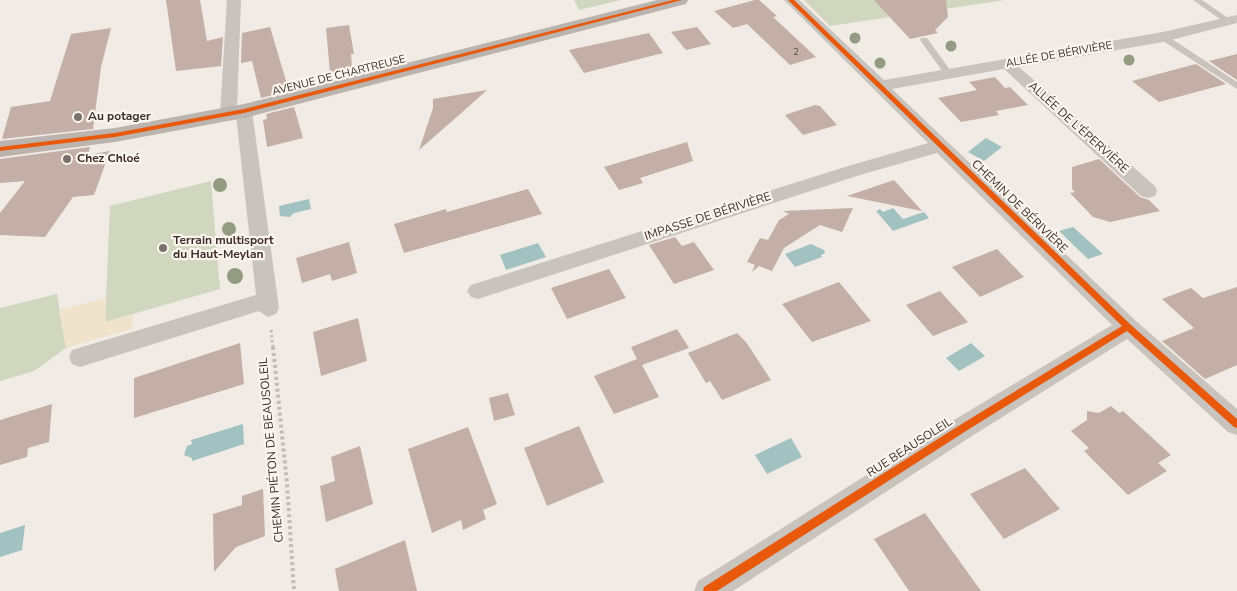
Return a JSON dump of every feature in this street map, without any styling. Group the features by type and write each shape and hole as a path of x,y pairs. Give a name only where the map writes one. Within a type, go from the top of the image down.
{"street":[{"path":"80,357 268,304 236,112 234,0"},
{"name":"AVENUE DE CHARTREUSE","path":"0,149 115,135 236,112 679,0"},
{"name":"CHEMIN DE BÉRIVIÈRE","path":"791,0 1128,328 1237,424"},
{"name":"ALLÉE DE BÉRIVIÈRE","path":"880,86 1163,37 1232,20"},
{"name":"ALLÉE DE L'ÉPERVIÈRE","path":"1007,64 1148,191"},
{"name":"IMPASSE DE BÉRIVIÈRE","path":"478,291 854,170 940,146"},
{"name":"RUE BEAUSOLEIL","path":"708,591 963,428 1128,328"}],"lane":[{"path":"1196,0 1232,20"},
{"path":"1163,37 1237,87 1231,90 1237,96"},
{"path":"924,40 949,74"}],"green space":[{"path":"574,0 621,0 579,10"},
{"path":"804,0 1005,0 830,26"},
{"name":"Terrain multisport du Haut-Meylan","path":"211,181 220,289 105,322 110,206"},
{"path":"57,294 66,348 34,371 0,381 0,308"}],"sand":[{"path":"106,298 105,322 133,314 132,329 66,348 59,310"}],"water":[{"path":"986,138 1002,147 984,161 968,152"},
{"path":"309,199 311,209 294,213 290,217 280,216 279,206"},
{"path":"893,208 903,219 924,212 929,218 893,231 876,211 880,209 883,212"},
{"path":"1073,227 1103,254 1088,259 1059,231"},
{"path":"538,243 546,257 506,270 500,255"},
{"path":"811,244 824,250 825,253 821,255 822,257 795,267 785,254"},
{"path":"971,343 985,356 959,371 946,358"},
{"path":"243,424 244,444 192,461 192,458 184,455 187,446 192,444 191,440"},
{"path":"791,438 802,457 767,474 755,455"},
{"path":"25,525 22,550 0,557 0,533"}],"building":[{"path":"166,0 200,0 207,41 223,37 221,66 176,71"},
{"path":"759,0 777,16 773,17 816,57 790,65 747,24 733,28 714,11"},
{"path":"874,0 946,0 948,17 935,30 938,33 910,39"},
{"path":"349,25 354,54 351,54 352,67 330,73 326,28"},
{"path":"270,27 289,91 261,98 252,61 241,63 242,33"},
{"path":"697,27 711,44 686,50 671,32"},
{"path":"111,28 101,67 93,129 2,139 11,107 50,101 71,34"},
{"path":"649,33 663,53 584,73 569,50"},
{"path":"1237,54 1237,80 1209,61"},
{"path":"1196,64 1226,84 1159,102 1132,81"},
{"path":"995,77 1005,88 1010,87 1028,105 996,111 999,115 961,122 938,98 977,90 969,82"},
{"path":"487,90 419,150 433,108 433,99"},
{"path":"815,105 820,106 837,125 803,135 785,115"},
{"path":"294,107 303,138 267,147 263,120 267,119 266,114"},
{"path":"687,142 693,161 640,178 643,183 619,190 604,167"},
{"path":"90,147 88,155 110,151 94,195 73,197 45,237 0,235 0,213 25,181 0,183 0,159"},
{"path":"1099,159 1140,197 1149,200 1160,211 1110,222 1093,217 1070,193 1075,192 1072,189 1072,167"},
{"path":"894,180 922,211 847,196"},
{"path":"528,189 542,214 404,253 394,224 446,209 447,212"},
{"path":"853,208 842,232 820,225 784,248 772,271 759,266 752,272 755,265 747,262 760,238 768,240 779,220 789,214 783,211"},
{"path":"675,237 682,246 694,242 714,270 674,284 649,245"},
{"path":"349,242 357,273 332,281 330,274 302,283 296,258"},
{"path":"997,249 1024,277 980,297 952,267"},
{"path":"609,269 626,298 567,319 551,288"},
{"path":"839,282 871,321 812,342 782,304"},
{"path":"1237,287 1237,365 1205,379 1162,341 1194,328 1162,299 1191,288 1203,298"},
{"path":"940,291 968,322 933,336 906,305"},
{"path":"358,318 367,361 321,376 313,332"},
{"path":"677,329 689,348 642,365 659,397 614,414 594,376 637,359 631,347"},
{"path":"737,333 746,342 771,380 722,400 710,381 706,383 688,353"},
{"path":"240,343 244,384 134,418 134,378"},
{"path":"508,393 515,415 494,421 489,398"},
{"path":"52,404 49,442 28,448 27,457 0,465 0,420"},
{"path":"1111,406 1119,413 1123,411 1171,455 1158,463 1167,471 1128,495 1084,451 1089,448 1071,431 1087,420 1087,411 1099,413"},
{"path":"579,426 604,482 547,506 524,448"},
{"path":"468,427 497,504 483,510 486,519 463,530 461,520 432,533 408,449"},
{"path":"360,446 373,504 326,522 320,486 335,481 331,457"},
{"path":"1025,468 1060,509 1004,539 970,494"},
{"path":"263,489 265,536 236,547 214,572 213,514 242,505 242,496"},
{"path":"925,513 981,591 909,591 874,539"},
{"path":"405,540 417,591 339,591 335,569"}],"cycle path":[{"path":"0,149 115,135 244,111 679,0"},
{"path":"791,0 1128,327 1237,424"},
{"path":"708,591 963,428 1128,327"}],"place":[{"name":"Au potager","path":"78,117"},
{"name":"Chez Chloé","path":"67,159"},
{"name":"Terrain multisport du Haut-Meylan","path":"163,248"}]}
